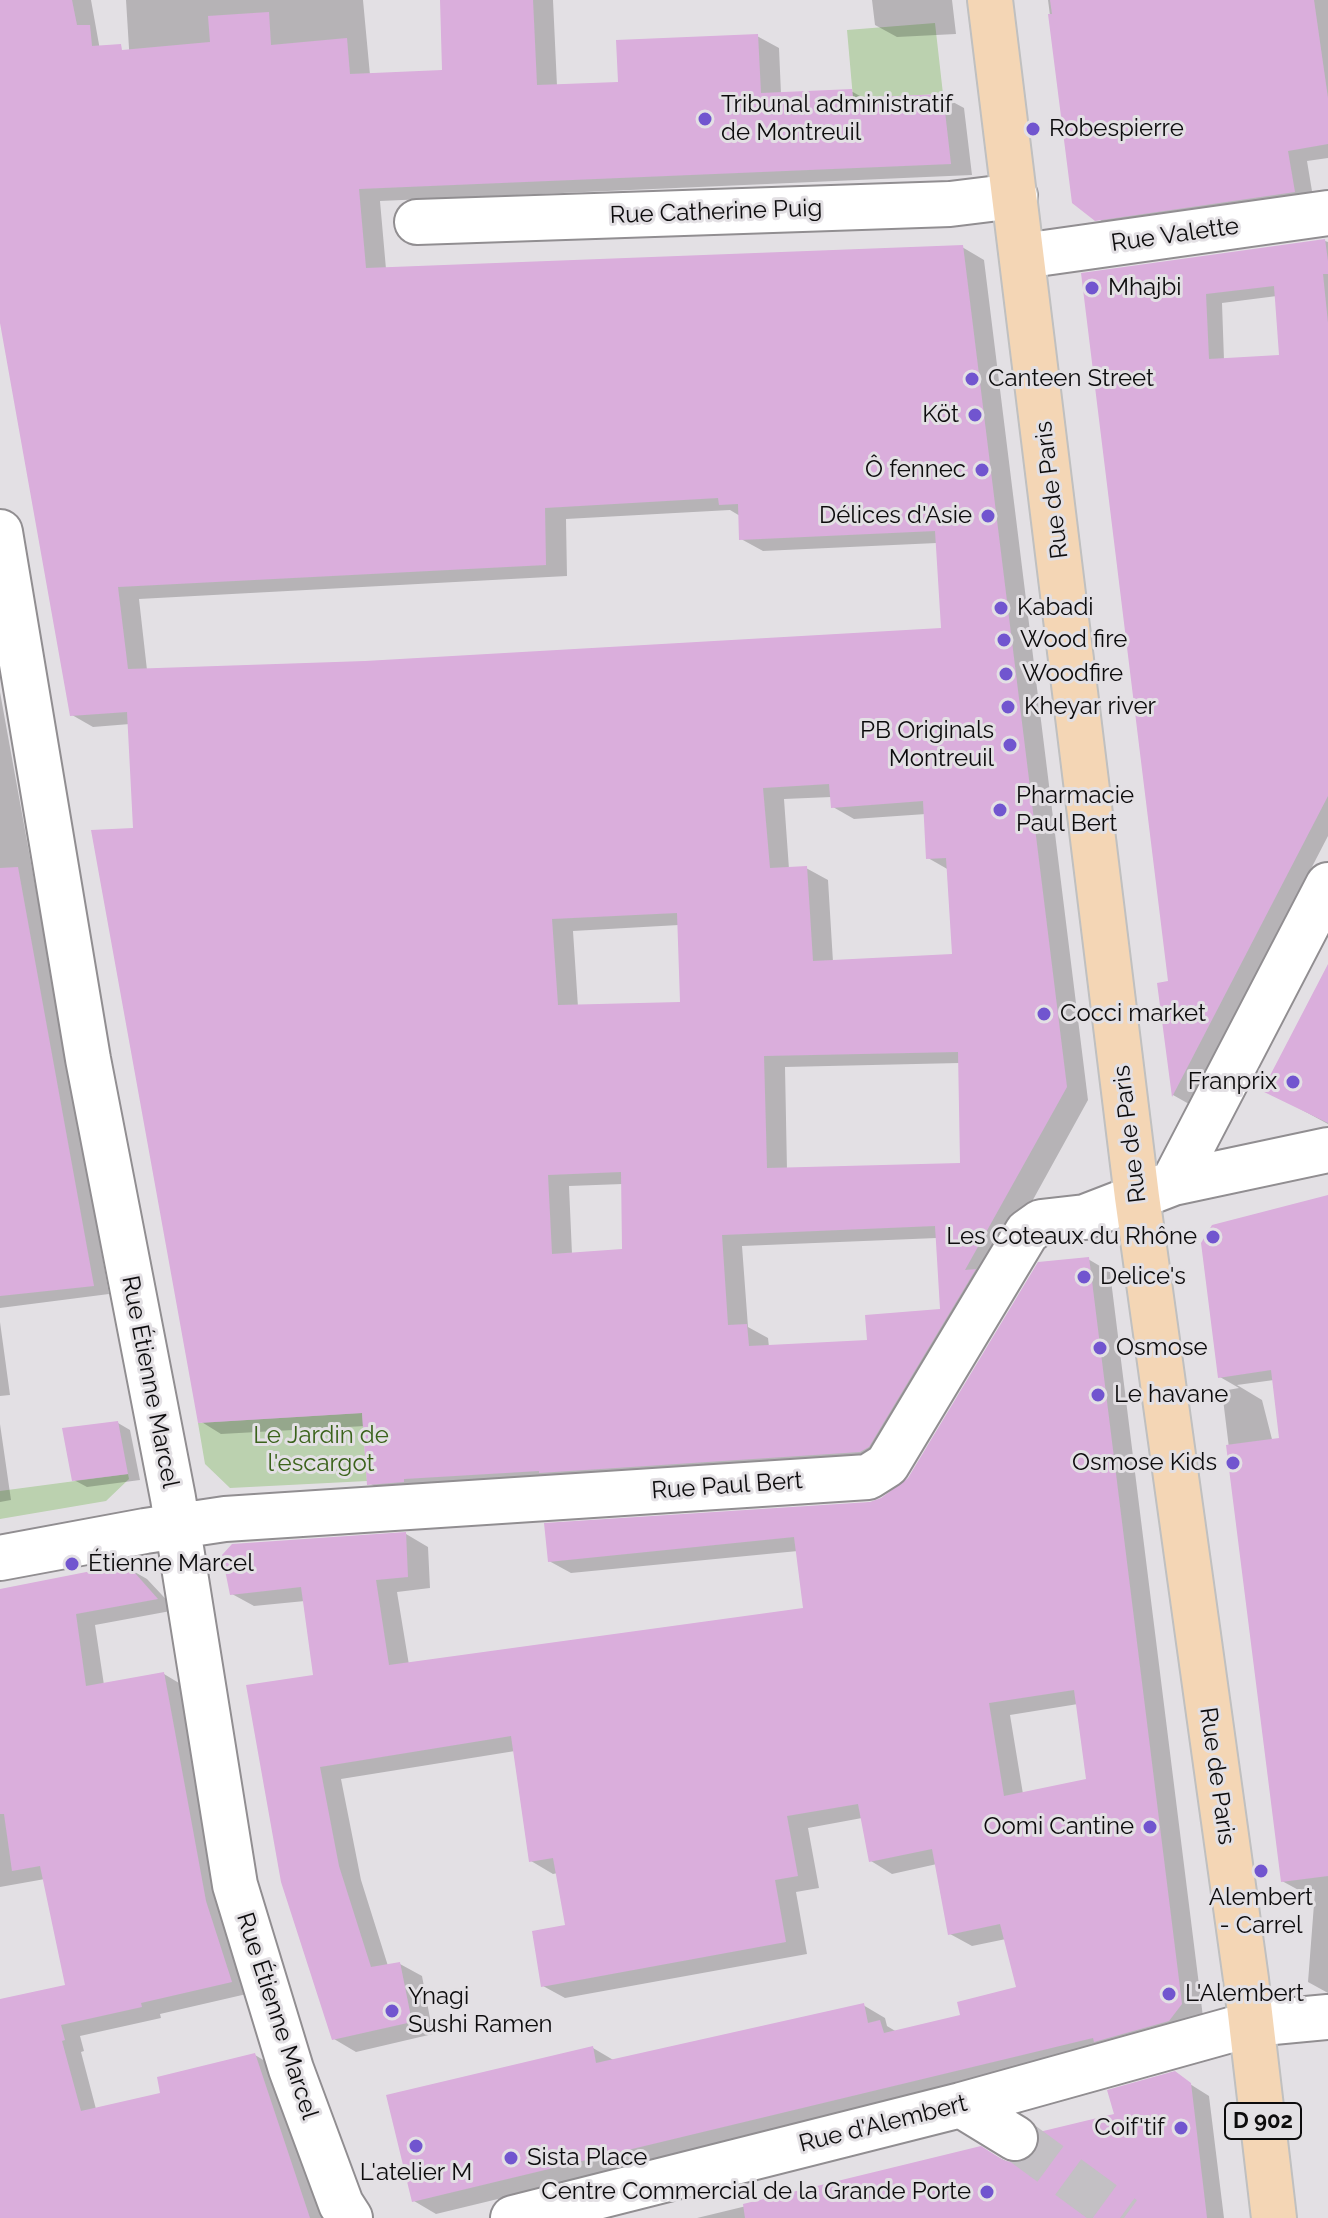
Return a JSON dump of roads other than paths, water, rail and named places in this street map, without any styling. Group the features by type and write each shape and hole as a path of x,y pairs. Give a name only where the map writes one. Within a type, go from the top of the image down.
{"main road":[{"name":"Rue de Paris","path":"990,0 1023,256 1155,1190 1274,2218"}],"street":[{"name":"Rue Catherine Puig","path":"417,222 950,204 1015,196"},
{"name":"Rue Valette","path":"1023,256 1328,213"},
{"name":"Rue Étienne Marcel","path":"0,532 88,1059 177,1526 235,1885 291,2069 341,2204 350,2218"},
{"path":"1155,1190 1328,885"},
{"name":"Rue Paul Bert","path":"0,1558 225,1519 868,1477 887,1465 1027,1232 1041,1222 1085,1217 1155,1190 1328,1150"},
{"name":"Rue d'Alembert","path":"513,2218 961,2105 1252,2024 1328,2017"},
{"path":"961,2105 1015,2138"}],"tunnel":[{"path":"1015,2138 1124,2218"}],"place":[{"name":"Tribunal administratif de Montreuil","path":"705,119"},
{"name":"Robespierre","path":"1033,129"},
{"name":"Mhajbi","path":"1092,288"},
{"name":"Canteen Street","path":"972,379"},
{"name":"Köt","path":"975,415"},
{"name":"Ô fennec","path":"982,470"},
{"name":"Délices d'Asie","path":"988,516"},
{"name":"Kabadi","path":"1001,608"},
{"name":"Wood fire","path":"1004,640"},
{"name":"Woodfire","path":"1006,674"},
{"name":"Kheyar river","path":"1008,707"},
{"name":"PB Originals Montreuil","path":"1010,745"},
{"name":"Pharmacie Paul Bert","path":"1000,810"},
{"name":"Cocci market","path":"1044,1014"},
{"name":"Franprix","path":"1293,1082"},
{"name":"Les Coteaux du Rhône","path":"1213,1237"},
{"name":"Delice's","path":"1084,1277"},
{"name":"Osmose","path":"1100,1348"},
{"name":"Le havane","path":"1098,1395"},
{"name":"Osmose Kids","path":"1233,1463"},
{"name":"Étienne Marcel","path":"72,1564"},
{"name":"Oomi Cantine","path":"1150,1827"},
{"name":"Alembert - Carrel","path":"1261,1871"},
{"name":"L'Alembert","path":"1169,1994"},
{"name":"Ynagi Sushi Ramen","path":"392,2011"},
{"name":"Coif'tif","path":"1181,2128"},
{"name":"L'atelier M","path":"416,2146"},
{"name":"Sista Place","path":"511,2158"},
{"name":"Centre Commercial de la Grande Porte","path":"987,2192"}],"park label":[{"name":"Le Jardin de l'escargot","path":"321,1450"}]}
